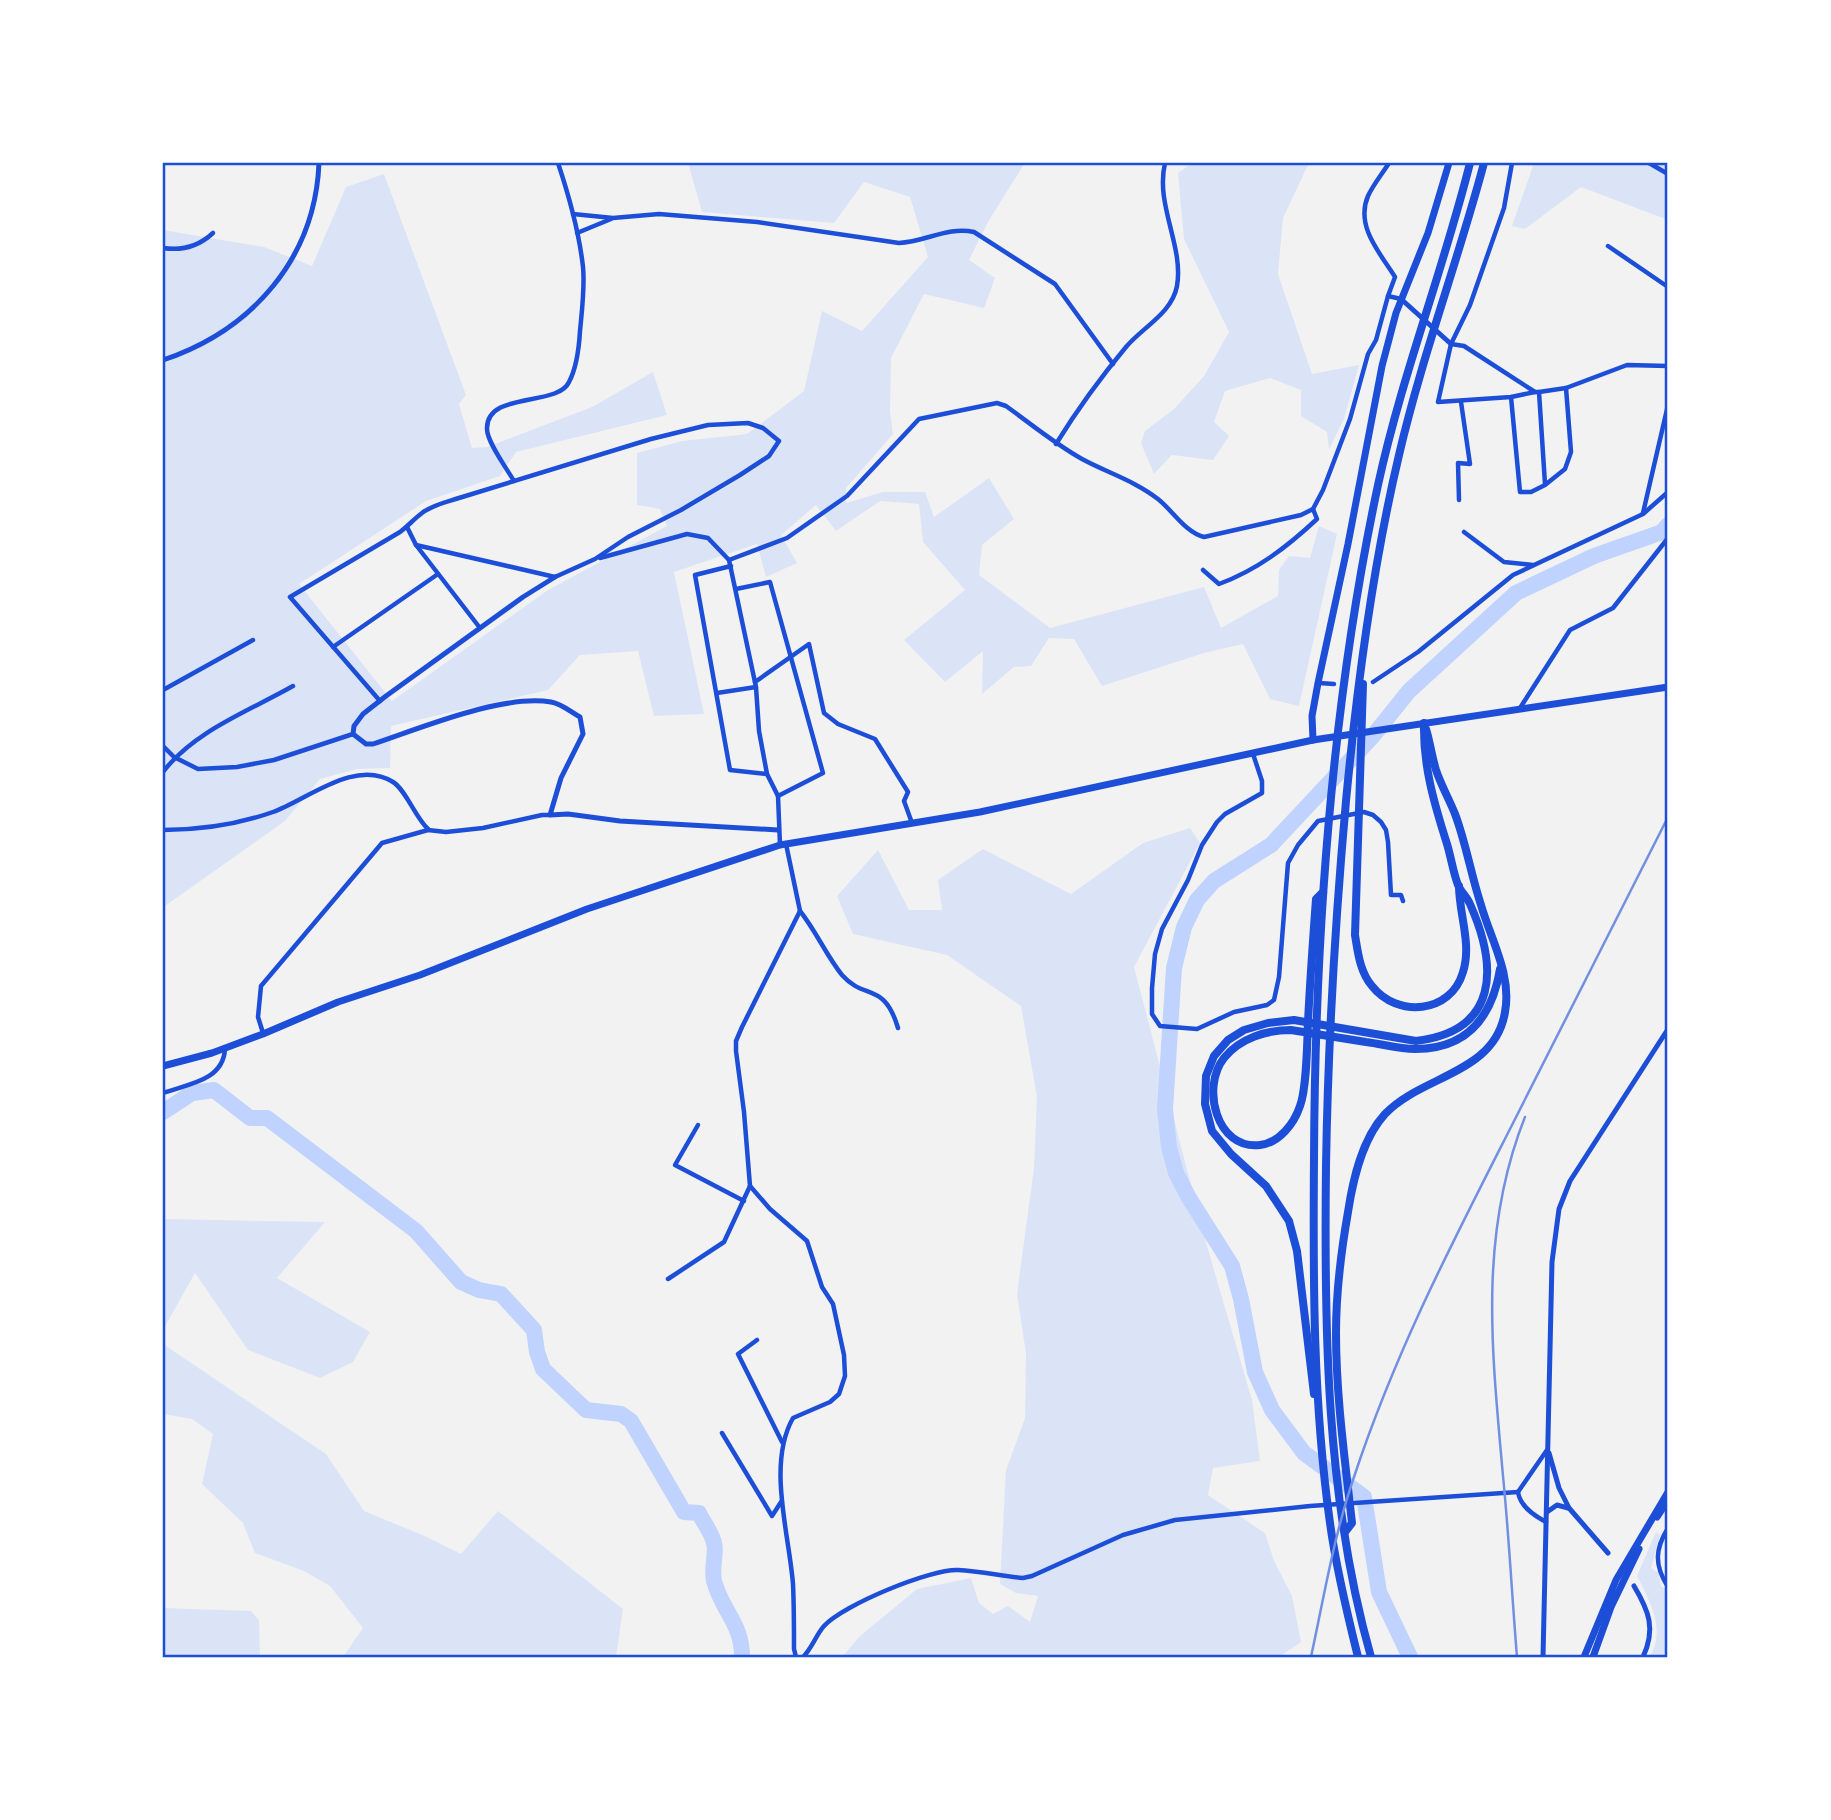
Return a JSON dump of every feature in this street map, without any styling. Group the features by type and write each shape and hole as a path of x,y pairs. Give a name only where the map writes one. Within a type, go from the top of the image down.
{"highway":[{"path":"1358,1657 1330,1526 1320,1421 1314,1318 1311,1054 1313,1008 1342,705 1377,489 1393,420 1470,163"},
{"path":"1424,723 1423,748 1430,788 1459,886 1466,952 1464,970 1450,994 1431,1005 1414,1009 1393,1004 1369,983 1358,952 1354,916 1362,660 1399,455 1484,163"},
{"path":"1359,705 1343,835 1330,1010 1325,1252 1336,1421 1352,1523 1345,1532 1371,1657"},
{"path":"1336,1421 1339,1274 1358,1167 1375,1128 1389,1110 1414,1092 1476,1061 1499,1034 1505,1014 1507,995 1501,966 1455,814 1436,771 1424,723"},
{"path":"1320,1421 1310,1378 1297,1251 1289,1221 1266,1186 1231,1154 1212,1131 1205,1104 1206,1076 1214,1056 1228,1040 1244,1030 1268,1023 1294,1020 1416,1041 1433,1039 1462,1026 1473,1016 1485,998 1488,972 1487,956 1476,920 1459,886"},
{"path":"1311,1054 1300,1105 1286,1131 1265,1144 1252,1146 1228,1135 1214,1108 1216,1080 1225,1057 1239,1044 1273,1030 1291,1030 1412,1049 1445,1045 1463,1037 1490,1009 1501,966"}],"main road":[{"path":"1313,740 1312,716 1318,683 1382,366 1449,163"},
{"path":"163,1066 181,1063 263,1034 338,1002 420,975 587,909 783,845 979,812 1313,740 1668,687"},
{"path":"1584,1657 1616,1580 1668,1492"},
{"path":"1593,1657 1623,1581 1668,1500"}],"street":[{"path":"163,360 185,352 226,330 276,284 307,227 313,208 318,163"},
{"path":"514,481 490,438 487,429 489,420 499,408 559,392 568,386 578,354 583,269 573,214 558,163"},
{"path":"1056,444 1070,421 1127,346 1166,308 1177,287 1178,269 1163,192 1165,163"},
{"path":"729,560 787,538 847,496 914,423 924,417 998,403 1006,406 1056,444 1084,460 1135,482 1166,505 1196,535 1204,537 1255,526 1301,515 1313,509 1323,491 1350,419 1368,354 1376,340 1395,277 1368,236 1364,216 1367,198 1389,163"},
{"path":"1512,163 1504,208 1470,304 1449,343 1438,402 1511,397 1566,388 1627,365 1668,366"},
{"path":"1649,163 1668,174"},
{"path":"573,214 613,218 660,214 757,222 899,243 911,243 951,230 964,229 974,232 1055,284 1113,364"},
{"path":"577,233 613,218"},
{"path":"163,248 178,249 201,244 213,233"},
{"path":"1608,246 1668,287"},
{"path":"1388,296 1403,301 1449,343 1464,346 1537,392"},
{"path":"1511,397 1520,492 1531,492 1565,469 1572,452 1566,388"},
{"path":"1537,392 1545,485"},
{"path":"1460,500 1458,463 1470,464 1461,402"},
{"path":"1643,514 1668,405"},
{"path":"380,701 290,597 407,527 422,513 440,503 651,439 708,425 748,423 763,428 779,441 769,456 740,475 628,537 595,559"},
{"path":"1373,682 1418,652 1513,575 1643,514 1668,492"},
{"path":"1203,570 1219,584 1253,569 1281,551 1317,519 1313,509"},
{"path":"407,527 416,545 480,628"},
{"path":"1464,532 1504,562 1534,565"},
{"path":"353,734 354,726 363,714 555,577 595,559 687,534 708,538 729,560 731,566 756,685 759,731 767,774 778,796 778,830 800,911 844,977 881,997 892,1011 898,1028"},
{"path":"1520,708 1570,629 1613,608 1668,538"},
{"path":"416,545 555,577"},
{"path":"731,566 695,575 730,771 767,774"},
{"path":"333,647 438,574"},
{"path":"736,589 770,582 823,773 778,796"},
{"path":"163,690 253,640"},
{"path":"717,694 756,685 790,655 808,644 824,713 838,724 876,739 908,792 904,801 912,823"},
{"path":"1318,683 1334,684"},
{"path":"163,772 174,757 196,740 293,686"},
{"path":"353,734 366,744 373,744 503,704 536,701 561,705 580,718 583,734 561,778 558,796 550,816"},
{"path":"163,746 174,757 198,769 237,767 274,760 353,734"},
{"path":"1254,754 1262,781 1262,793 1217,822 1202,845 1188,880 1162,929 1155,954 1152,988 1152,1014 1160,1026 1197,1028 1234,1012 1267,1005 1274,1000 1279,977 1288,863 1298,845 1318,821 1364,812 1381,822 1388,842 1391,895 1401,895 1403,901"},
{"path":"163,830 233,823 274,812 331,782 350,777 372,776 396,783 428,830"},
{"path":"263,1034 258,1017 261,986 382,843 428,830 446,832 483,828 542,815 568,814 620,821 778,830"},
{"path":"668,1279 724,1242 750,1186 736,1041 800,911"},
{"path":"1543,1657 1552,1262 1559,1209 1570,1181 1668,1030"},
{"path":"163,1093 210,1077 224,1058 225,1048"},
{"path":"698,1125 675,1165 744,1201"},
{"path":"750,1186 770,1209 807,1241 822,1287 833,1304 844,1354 845,1376 839,1394 830,1402 793,1419 782,1443 781,1502 793,1586 796,1657"},
{"path":"757,1340 738,1354 782,1443"},
{"path":"722,1433 772,1516 781,1502"},
{"path":"1546,1522 1535,1516 1519,1500 1518,1492 1547,1450"},
{"path":"1547,1450 1559,1488 1569,1508 1608,1553"},
{"path":"803,1657 824,1627 839,1613 931,1574 957,1570 1023,1578 1123,1535 1175,1520 1217,1514 1518,1492"},
{"path":"1547,1512 1557,1505 1569,1508"},
{"path":"1668,1528 1657,1548 1656,1556 1668,1587"},
{"path":"1634,1586 1647,1609 1651,1635 1643,1657"}],"shaded area":[{"path":"688,163 1051,163 1024,164 988,222 969,260 995,278 984,308 924,294 891,358 890,411 893,434 846,488 846,503 883,492 925,492 934,517 989,478 1014,519 982,545 979,575 1050,628 1204,587 1221,628 1278,596 1279,570 1289,556 1310,558 1319,526 1337,534 1299,706 1270,699 1243,644 1204,653 1102,686 1074,639 1049,638 1031,666 1014,667 982,694 983,651 945,682 904,640 965,590 923,542 919,504 880,501 836,531 816,505 781,535 797,563 766,577 757,544 674,572 704,714 654,716 638,651 580,655 548,690 391,726 390,768 357,769 320,779 285,821 165,906 163,930 163,230 264,247 312,266 346,187 384,174 466,395 459,404 472,448 487,447 592,407 653,372 667,415 516,452 500,476 426,501 299,584 392,701 548,590 667,526 660,509 637,505 637,453 682,441 747,434 804,391 822,311 862,331 928,257 910,197 864,182 834,223 702,212"},
{"path":"1192,163 1309,163 1283,218 1278,274 1312,374 1359,365 1344,419 1329,449 1327,432 1301,416 1301,390 1270,378 1225,391 1214,422 1229,436 1213,460 1172,455 1154,474 1141,443 1145,431 1174,409 1204,376 1229,332 1184,239 1178,173"},
{"path":"1534,163 1668,163 1668,220 1581,187 1525,229 1512,226"},
{"path":"1190,828 1200,843 1134,967 1207,1246 1252,1400 1260,1461 1213,1468 1208,1495 1265,1533 1274,1561 1292,1596 1301,1642 1279,1657 842,1657 860,1636 917,1589 971,1578 979,1603 993,1614 1008,1606 1030,1622 1038,1596 1016,1593 1000,1584 1006,1470 1025,1418 1026,1354 1017,1294 1034,1168 1037,1097 1021,1006 947,955 853,934 837,896 878,850 909,910 942,910 938,880 983,849 1071,894 1143,843"},
{"path":"163,1219 325,1222 277,1278 370,1332 353,1362 320,1378 248,1350 195,1273 163,1330"},
{"path":"163,1344 326,1454 364,1511 461,1554 498,1511 623,1609 616,1657 343,1657 363,1628 330,1586 304,1571 255,1553 243,1523 202,1484 213,1434 192,1419 163,1414"},
{"path":"1656,1532 1660,1535 1651,1568 1659,1573 1661,1586 1668,1590 1668,1657 1649,1657 1657,1637 1657,1627 1655,1616 1637,1576"},
{"path":"163,1608 251,1611 259,1620 260,1657 163,1657"}],"waterway":[{"path":"1410,1657 1379,1592 1364,1497 1304,1453 1272,1410 1255,1372 1232,1266 1176,1173 1169,1147 1165,1109 1174,968 1184,927 1197,900 1214,881 1271,845 1372,737 1409,691 1516,593 1594,556 1662,532 1668,525"},
{"path":"163,1112 192,1093 214,1090 250,1118 267,1118 416,1231 461,1282 479,1290 501,1294 534,1330 543,1369 586,1410 621,1414 631,1421 684,1512 699,1513 713,1539 714,1581 739,1635 742,1657"}],"railway":[{"path":"1311,1657 1347,1499 1387,1387 1466,1215 1668,817"},
{"path":"1517,1657 1495,1384 1492,1294 1500,1205 1510,1161 1525,1117"}]}
